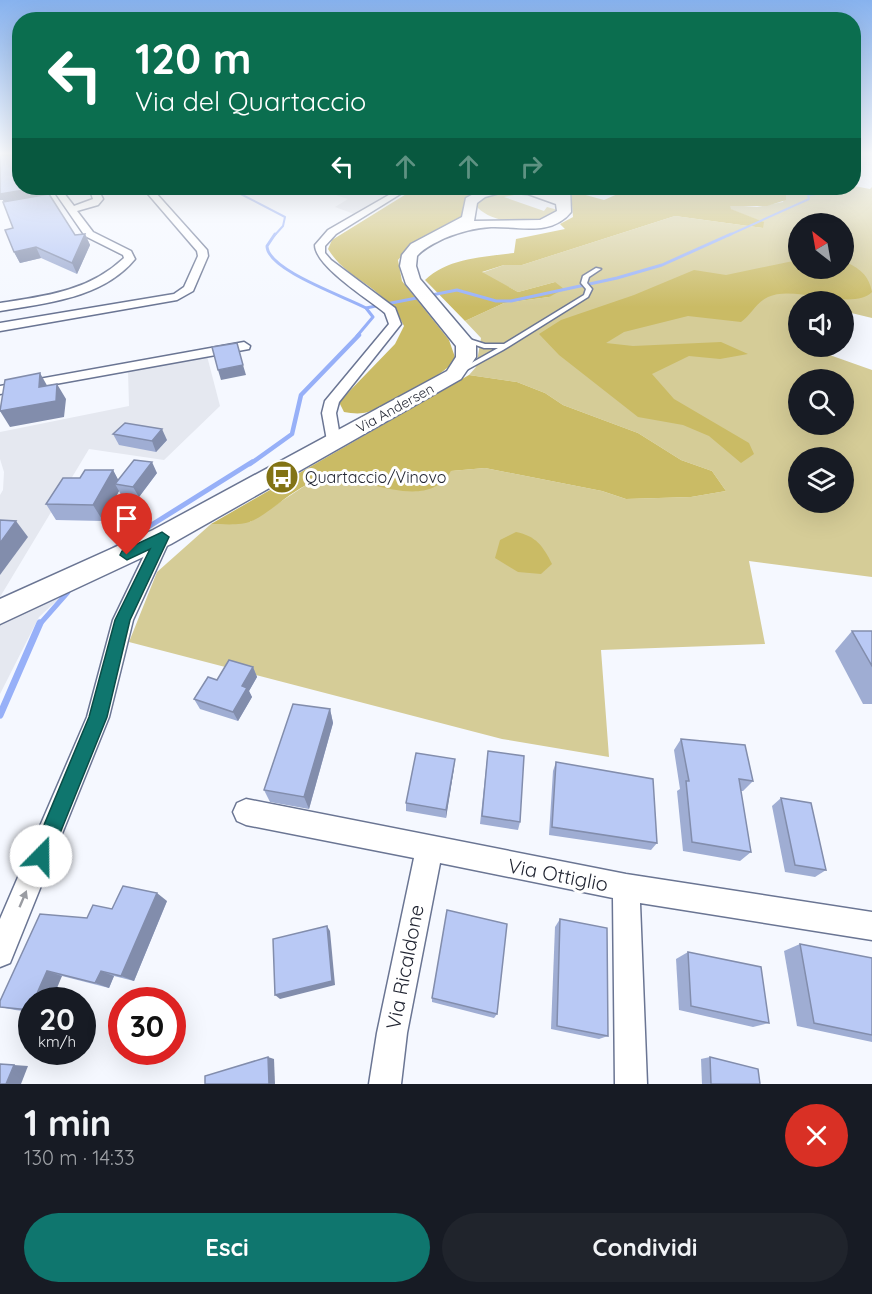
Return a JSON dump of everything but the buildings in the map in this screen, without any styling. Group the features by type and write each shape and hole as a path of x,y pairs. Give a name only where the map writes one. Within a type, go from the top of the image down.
{"street":[{"path":"0,307 79,292 112,275 130,259 127,253 89,234 66,206"},
{"path":"70,210 86,206"},
{"path":"0,327 154,302 184,294 189,289 202,250 163,206"},
{"path":"333,443 329,413 332,401 395,324 393,314 327,262 320,247 322,241 332,232 376,206"},
{"path":"462,339 423,294 408,272 408,259 422,243 468,219 471,206"},
{"path":"471,209 484,218 502,223 524,225 550,221 564,212 564,206"},
{"path":"454,228 502,223"},
{"name":"Via Andersen","path":"0,612 162,537 454,375 467,352 462,339"},
{"path":"0,390 244,346"},
{"path":"0,953 98,717 123,620 162,537"},
{"name":"Via Ottiglio","path":"246,813 626,887 872,926"},
{"name":"Via Ricaldone","path":"385,1084 392,1033 429,850"},
{"path":"626,887 631,1084"}],"lane":[{"path":"454,375 506,346 586,296 589,289 585,284 586,276 598,269"},
{"path":"462,339 484,346 506,346"}],"shaded area":[{"path":"337,206 369,206 354,214 335,207"},
{"path":"388,206 466,206 464,217 455,224 413,243 398,260 402,281 449,340 456,360 426,383 398,399 363,413 344,412 339,402 395,344 404,326 387,301 336,260 328,249 332,240"},
{"path":"478,206 529,206 544,211 547,207 558,210 541,220 518,222 495,218 478,208"},
{"path":"572,206 768,206 730,206 731,209 764,222 763,228 675,216 522,265 504,265 482,272 518,292 555,282 564,289 549,297 504,303 465,321 425,280 444,267 455,263 514,253 516,239 565,229 560,224 573,217"},
{"path":"730,206 872,206 872,318 854,314 854,291 788,291 788,357 835,357 872,370 872,577 749,561 765,644 601,650 609,757 502,739 129,642 157,572 211,524 250,522 306,485 327,479 357,481 400,490 451,471 485,468 602,491 626,499 691,497 726,491 712,471 681,460 638,433 563,405 545,393 517,382 469,375 476,367 481,338 465,321 504,303 549,297 555,282 518,292 481,273 504,265 522,265 675,216 763,228 763,222 730,209"},
{"path":"788,262 788,279 854,279 854,266 868,281 872,292 854,298 854,291 788,291 788,294 768,297 741,322 688,316 624,332 606,343 633,346 721,342 748,354 720,359 689,356 652,374 674,399 749,443 754,454 741,463 709,436 683,425 638,417 559,355 539,334 561,320 634,295 694,270 726,275"},
{"path":"207,356 220,406 164,460 89,449 0,597 0,495 3,490 4,472 0,459 0,432 129,406 128,371"},
{"path":"469,375 517,382 545,393 563,405 638,433 681,460 712,471 726,491 691,497 626,499 602,491 485,468 451,471 440,484 427,490 394,490 342,479 317,481 298,490 248,523 211,524"},
{"path":"516,532 534,539 545,552 552,564 541,574 518,572 495,558 500,540"},
{"path":"65,593 39,617 0,694 0,618"}],"waterway":[{"path":"263,206 285,217 283,226 274,236"},
{"path":"727,236 794,206"},
{"path":"275,234 267,246 270,255 280,264 309,282 366,308"},
{"path":"366,308 457,290 496,301 511,301 617,278 662,265 731,234"},
{"path":"357,336 373,317 366,308"},
{"path":"250,464 292,434 301,395 359,335"},
{"path":"110,551 252,462"},
{"path":"39,625 68,592"},
{"path":"0,715 39,625"}],"place":[{"name":"Quartaccio/Vinovo","path":"282,477"}],"route":[{"path":"41,856 98,717 107,691 126,612 162,537 127,555"}]}
